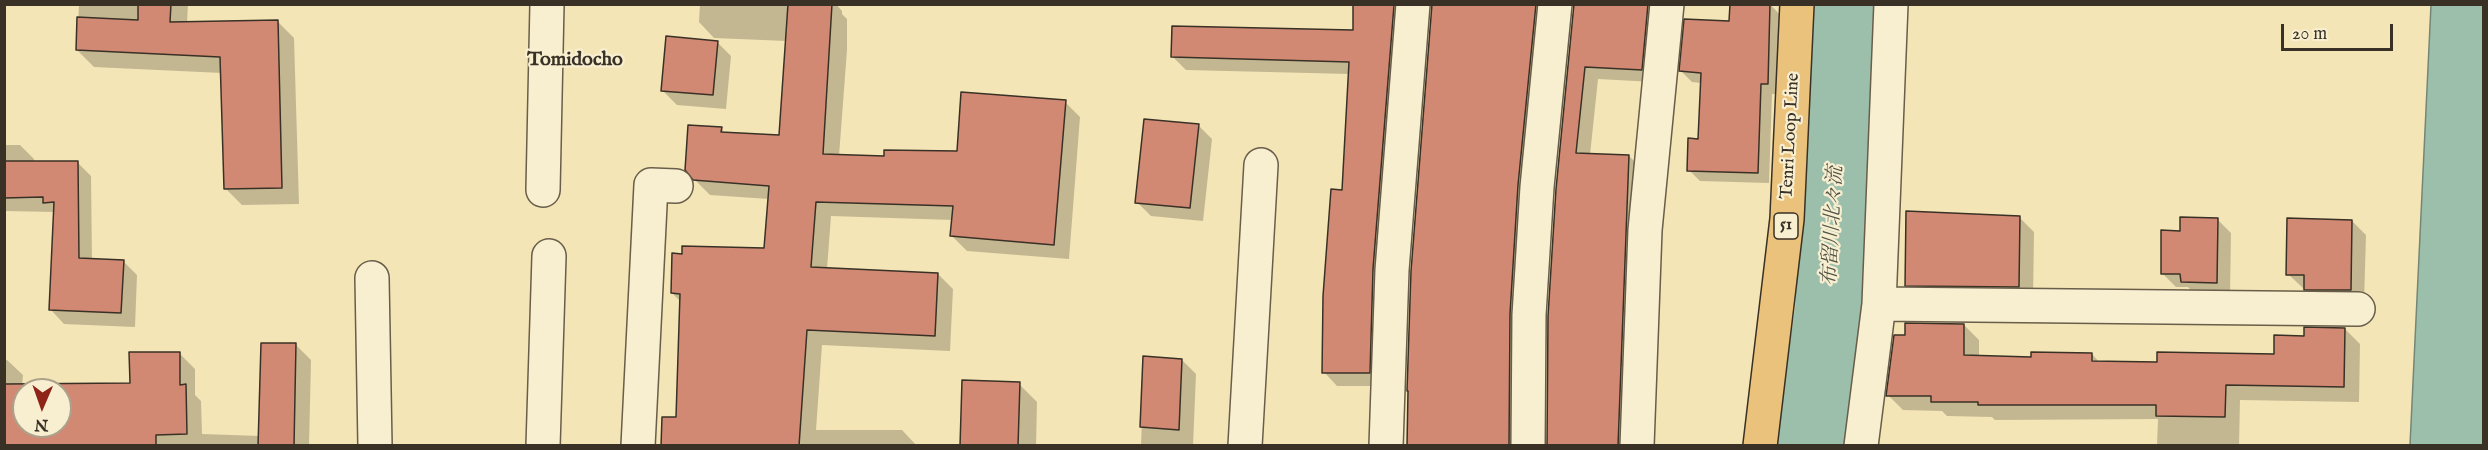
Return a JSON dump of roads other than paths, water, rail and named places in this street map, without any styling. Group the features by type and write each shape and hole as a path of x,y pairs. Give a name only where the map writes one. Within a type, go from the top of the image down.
{"main road":[{"name":"Tenri Loop Line","path":"1760,446 1787,219 1797,4"}],"street":[{"path":"543,190 547,4"},
{"path":"1386,446 1392,270 1413,4"},
{"path":"1528,446 1529,315 1537,187 1555,4"},
{"path":"1637,446 1645,230 1667,4"},
{"path":"1861,446 1879,304 1891,4"},
{"path":"1245,446 1261,165"},
{"path":"638,446 651,185 676,186"},
{"path":"543,446 549,256"},
{"path":"372,278 375,446"},
{"path":"1879,304 2358,309"}],"waterway":[{"name":"布留川北々流","path":"1810,446 1829,310 1845,4"}],"district":[{"name":"Tomidocho","path":"575,61"}]}
